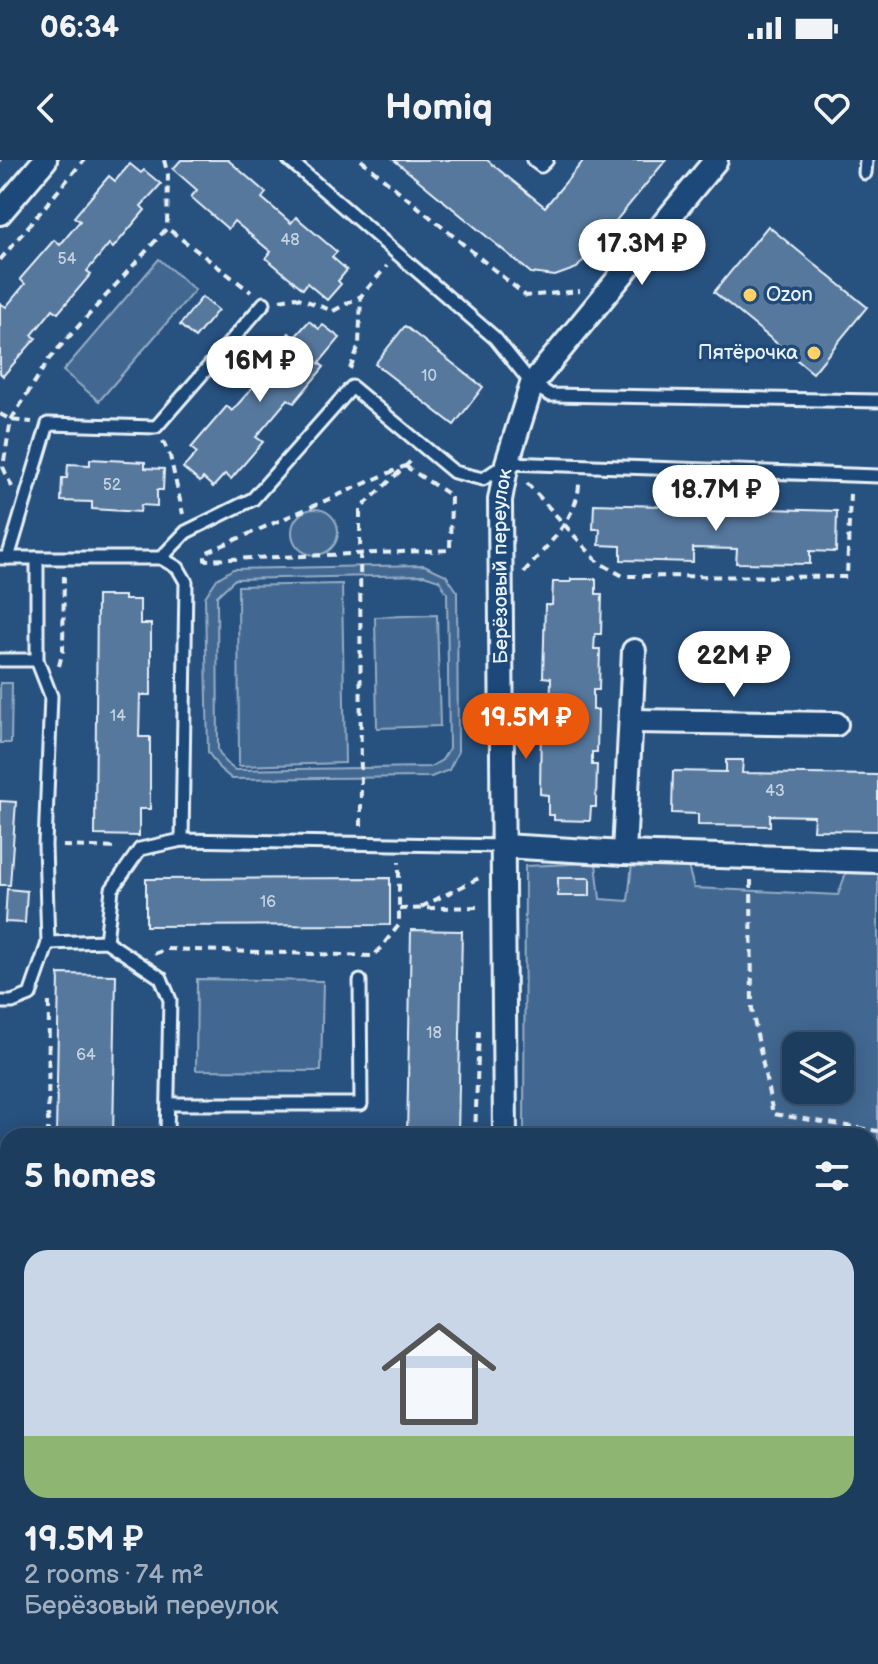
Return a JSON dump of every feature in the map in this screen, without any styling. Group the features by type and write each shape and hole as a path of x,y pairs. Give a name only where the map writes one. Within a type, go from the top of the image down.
{"street":[{"name":"Берёзовый переулок","path":"505,1128 500,500 507,463 532,384 716,160"},
{"path":"0,213 37,162"},
{"path":"624,853 634,651"},
{"path":"631,721 836,724"},
{"path":"503,846 878,861"}],"lane":[{"path":"289,160 302,164 397,254 495,338 532,384 550,395 878,401"},
{"path":"533,160 541,166 547,160"},
{"path":"865,173 866,160"},
{"path":"182,840 186,582 178,568 161,558 4,558 22,512 48,424 156,427 264,303"},
{"path":"161,558 186,532 253,499 352,387 454,472 483,479 507,463 878,476"},
{"path":"0,1002 12,1002 30,995 48,943 45,845 51,696 37,660 37,558"},
{"path":"0,660 37,660"},
{"path":"106,941 112,889 140,849 182,840 503,846"},
{"path":"48,943 106,941 161,978 170,1000 168,1128"},
{"path":"169,1104 361,1104 360,981"}],"path":[{"path":"0,260 84,160"},
{"path":"22,512 3,467 11,420 49,359 167,228 168,175 164,160"},
{"path":"361,160 526,296 610,289"},
{"path":"167,228 264,303 296,297 333,311 361,296 397,254"},
{"path":"352,387 350,370 359,345 361,296"},
{"path":"0,414 11,420 48,424"},
{"path":"156,427 170,456 186,532"},
{"path":"361,843 360,509 425,448"},
{"path":"405,466 451,496 450,550 205,560 205,553 405,466"},
{"path":"522,575 564,524 579,499 579,466"},
{"path":"524,480 598,562 623,576 847,577 850,475"},
{"path":"51,696 63,650 64,557"},
{"path":"136,961 167,949 374,956 399,925 399,844"},
{"path":"45,845 140,849"},
{"path":"751,857 752,1010 773,1114 859,1128"},
{"path":"417,908 483,876"},
{"path":"399,909 483,907"},
{"path":"48,1128 49,992"}],"shaded area":[{"path":"159,259 195,290 99,401 63,371"},
{"path":"315,509 331,516 338,532 331,548 315,555 299,548 292,532 299,516"},
{"path":"424,565 446,575 457,591 458,752 449,770 431,777 232,779 219,768 208,752 205,597 217,579 233,569","holes":["424,575 439,580 447,593 449,749 442,760 430,767 235,770 225,762 218,750 217,596 235,579"]},
{"path":"342,584 345,763 239,766 238,586"},
{"path":"437,615 440,726 377,728 375,617"},
{"path":"0,683 12,683 11,743 0,743"},
{"path":"596,863 600,899 628,901 632,863 687,863 694,888 838,895 846,873 878,874 878,1128 524,1128 525,866"},
{"path":"197,979 323,981 321,1071 196,1070"}],"building":[{"path":"181,160 228,160 266,193 262,198 291,223 296,217 337,252 332,257 347,270 338,281 341,284 327,300 307,283 303,289 266,258 271,252 234,221 228,229 191,197 197,190 173,169"},
{"path":"394,160 487,160 545,207 584,160 666,160 577,268 555,276 531,273"},
{"path":"130,164 141,173 144,170 161,184 141,206 145,210 113,248 109,244 87,271 91,274 58,313 53,309 32,335 36,338 3,376 0,373 0,303 6,307 25,284 20,279 54,240 60,245 80,221 74,217 109,176 115,181"},
{"path":"768,226 867,307 813,373 714,292"},
{"path":"202,297 218,310 195,338 180,325"},
{"path":"309,321 319,329 323,325 340,338 319,363 324,367 294,403 288,399 256,437 263,442 231,479 225,474 213,487 203,478 200,482 183,468 197,453 191,448 227,406 232,411 260,379 254,374 289,333 294,338"},
{"path":"405,326 483,387 454,425 375,364"},
{"path":"90,459 145,462 145,468 164,469 163,490 157,490 157,506 141,505 140,512 92,509 92,502 61,501 62,478 67,478 68,464 90,465"},
{"path":"594,504 837,511 836,552 810,551 810,564 736,563 737,549 693,548 693,562 621,560 621,546 599,545 600,529 593,529"},
{"path":"571,579 596,579 596,594 602,594 601,634 595,634 594,649 600,649 599,690 593,690 593,710 598,710 597,752 592,752 592,765 597,765 596,807 591,807 590,821 554,820 554,815 548,815 548,795 540,794 541,721 550,721 551,678 543,677 545,605 552,605 553,582 571,582"},
{"path":"97,596 124,596 124,600 140,600 140,624 151,624 151,695 140,695 139,737 150,737 150,809 139,809 139,836 95,835"},
{"path":"726,760 743,760 742,773 878,775 878,831 813,830 814,816 770,815 770,826 698,825 698,814 672,813 673,771 726,772"},
{"path":"0,801 16,802 10,885 0,885"},
{"path":"390,878 390,925 146,926 146,879"},
{"path":"558,878 590,878 590,896 558,896"},
{"path":"7,889 27,891 25,923 5,922"},
{"path":"411,930 462,931 458,1128 407,1128"},
{"path":"59,974 116,975 113,1128 56,1128"}],"place":[{"name":"Ozon","path":"750,295"},
{"name":"Пятёрочка","path":"814,353"}]}
